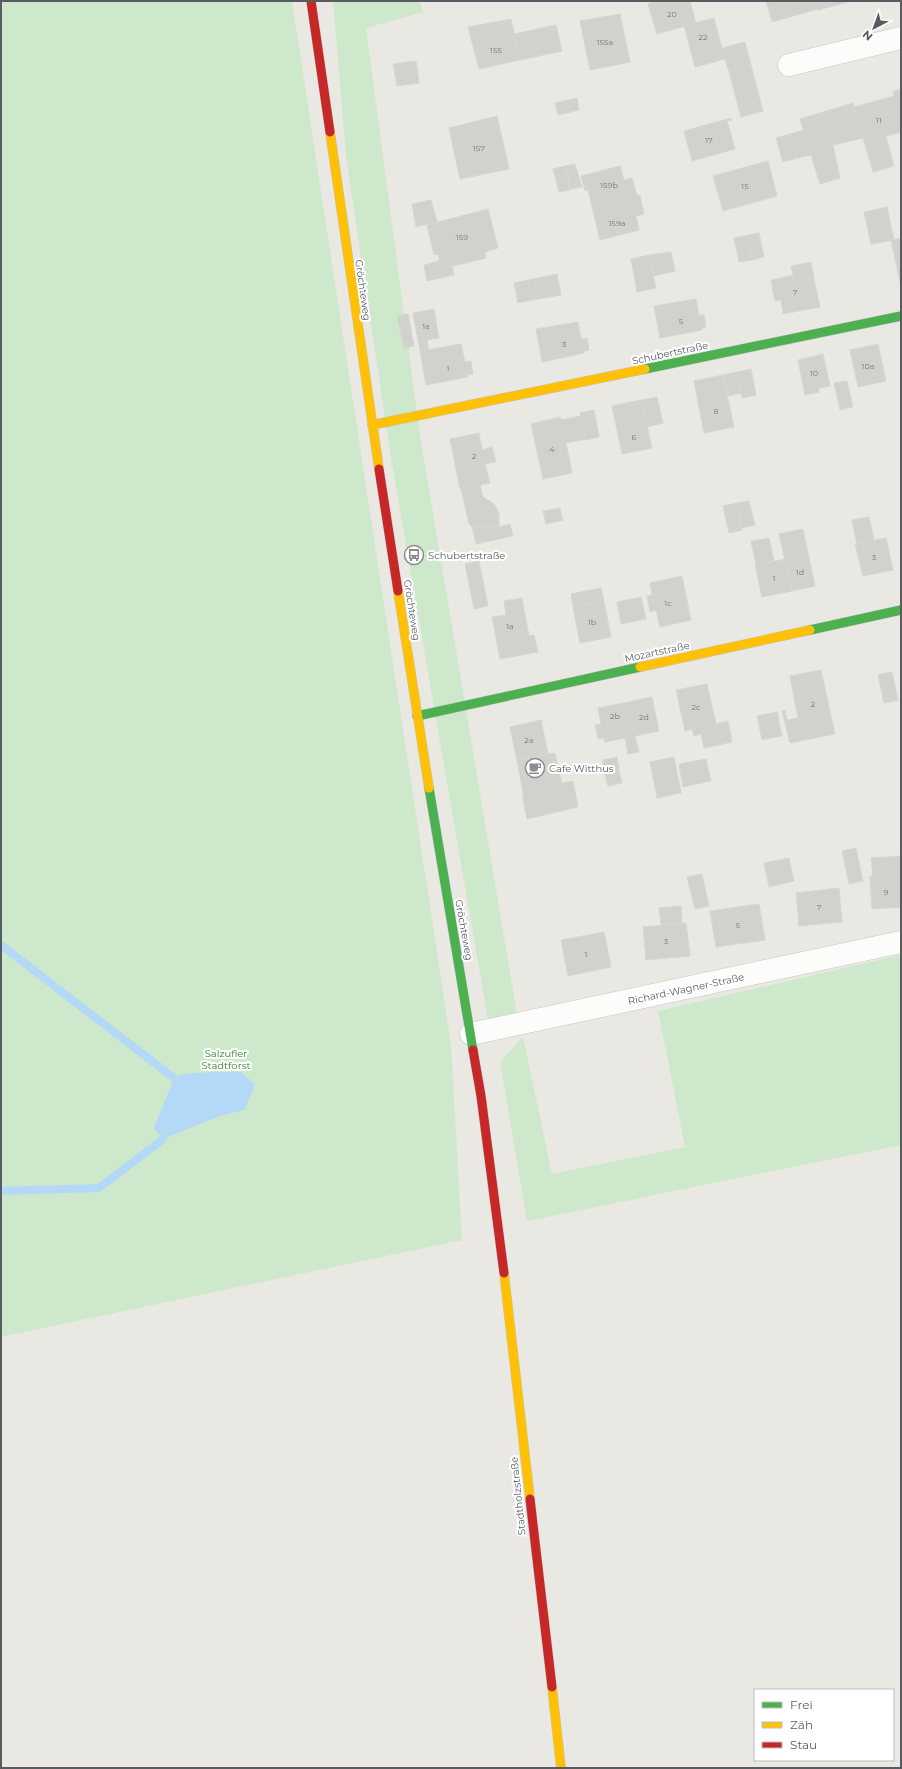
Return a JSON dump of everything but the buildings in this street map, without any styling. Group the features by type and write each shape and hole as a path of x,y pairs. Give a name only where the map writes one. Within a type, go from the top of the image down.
{"street":[{"name":"Gröchteweg","path":"311,1 372,426 417,716 481,1096 497,1222"},
{"path":"789,65 901,38"},
{"name":"Schubertstraße","path":"372,426 901,316"},
{"name":"Mozartstraße","path":"417,716 901,610"},
{"name":"Richard-Wagner-Straße","path":"471,1034 901,942"},
{"name":"Stadtholzstraße","path":"497,1222 561,1768"}],"green space":[{"name":"Salzufler Stadtforst","path":"1,1 292,1 451,1044 462,1240 1,1337"},
{"path":"333,1 420,1 423,12 366,28 420,435 517,1014 488,1020 391,458 346,156"},
{"path":"901,955 901,1145 527,1221 500,1062 523,1037 552,1174 685,1147 658,1011"}],"water":[{"path":"241,1072 255,1084 245,1110 220,1116 163,1139 154,1128 174,1078 183,1074"}],"waterway":[{"path":"1,945 174,1078"},
{"path":"1,1191 99,1188 163,1139"}],"traffic: fast":[{"path":"645,369 901,316"},
{"path":"810,630 901,610"},
{"path":"417,716 640,667"},
{"path":"429,788 473,1050"}],"traffic: slow":[{"path":"330,132 379,469"},
{"path":"372,425 645,369"},
{"path":"398,591 429,788"},
{"path":"640,667 810,630"},
{"path":"504,1273 530,1499"},
{"path":"552,1687 561,1768"}],"traffic: jam":[{"path":"311,1 330,132"},
{"path":"379,469 398,591"},
{"path":"473,1050 481,1096 504,1273"},
{"path":"530,1499 552,1687"}],"place":[{"name":"Schubertstraße","path":"414,555"},
{"name":"Cafe Witthus","path":"535,768"}]}
